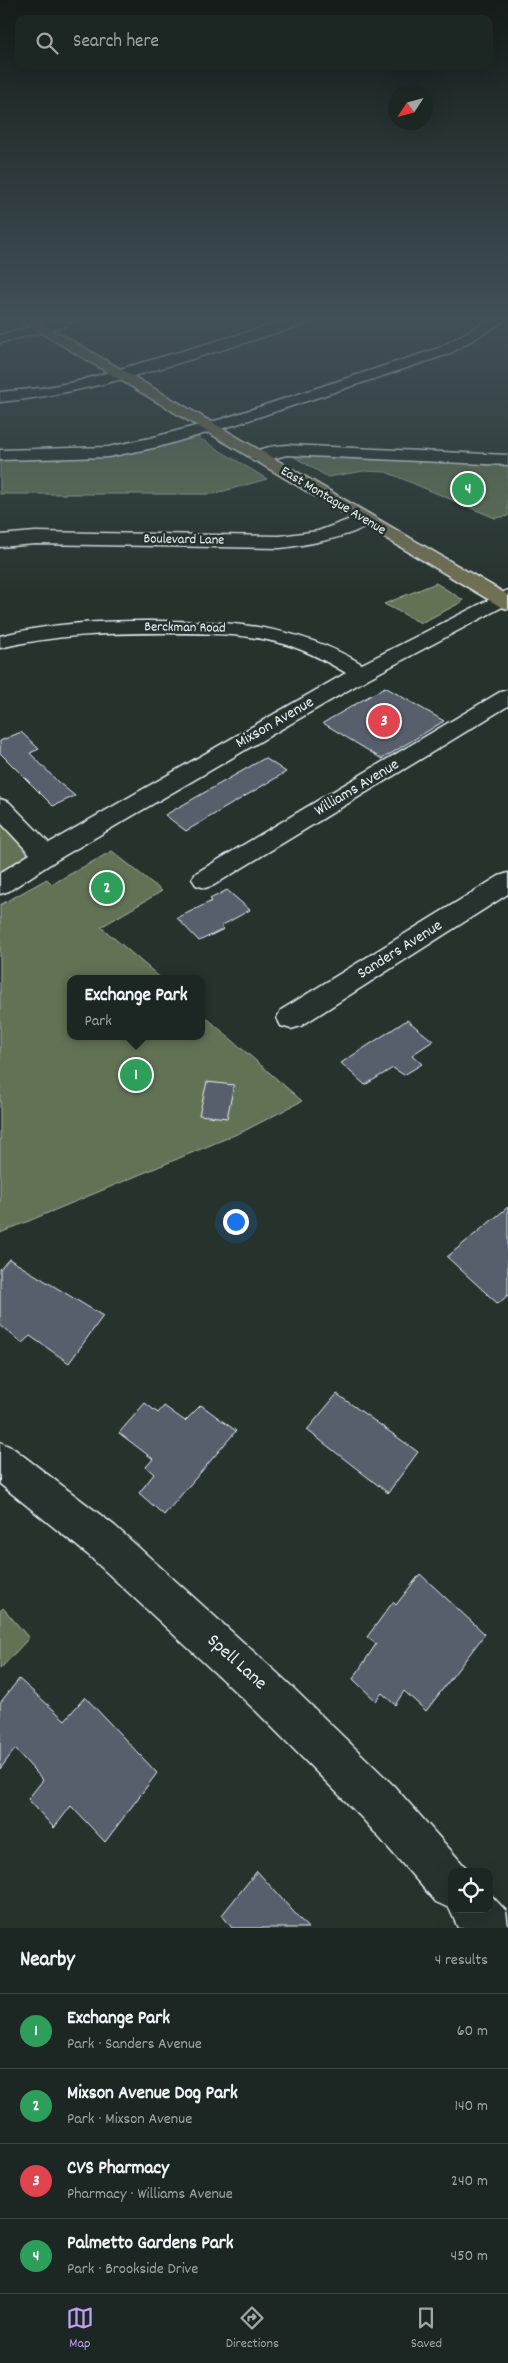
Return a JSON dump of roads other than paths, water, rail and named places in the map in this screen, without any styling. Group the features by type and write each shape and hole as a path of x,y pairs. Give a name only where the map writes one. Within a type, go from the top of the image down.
{"main road":[{"name":"East Montague Avenue","path":"182,412 364,520 506,599"}],"street":[{"path":"0,455 108,452 152,443 255,412"},
{"path":"259,457 275,451 287,450 508,460"},
{"name":"Boulevard Lane","path":"0,540 35,538 280,542 313,539 335,533 364,520"},
{"name":"Mixson Avenue","path":"46,855 361,673 506,599"},
{"name":"Berckman Road","path":"0,642 55,631 105,627 223,627 259,632 294,640 330,655 361,673"},
{"name":"Williams Avenue","path":"205,879 508,697"},
{"path":"0,807 46,855"},
{"path":"0,871 46,855"},
{"path":"0,885 46,855"},
{"name":"Sanders Avenue","path":"291,1018 508,882"},
{"name":"Spell Lane","path":"0,1461 101,1540 271,1696 378,1802 448,1881"},
{"path":"476,1913 489,1928"}],"place":[{"name":"Palmetto Gardens Park","path":"468,489"},
{"name":"CVS Pharmacy","path":"384,721"},
{"name":"Mixson Avenue Dog Park","path":"107,888"},
{"name":"Exchange Park","path":"136,1075"}]}
